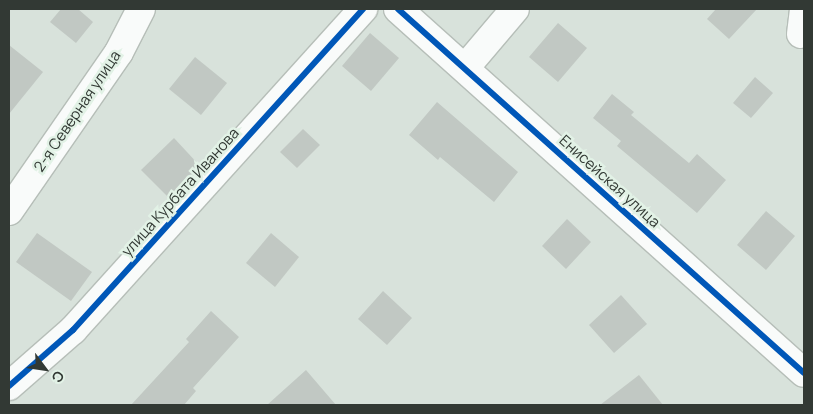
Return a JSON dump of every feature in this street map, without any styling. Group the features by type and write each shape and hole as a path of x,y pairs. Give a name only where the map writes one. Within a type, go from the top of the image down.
{"street":[{"name":"2-я Северная улица","path":"9,211 119,52 141,9"},
{"name":"улица Курбата Иванова","path":"9,386 72,330 363,9"},
{"name":"Енисейская улица","path":"398,9 804,373"},
{"path":"465,68 515,9"}],"building":[{"path":"61,9 78,9 93,22 76,43 50,22"},
{"path":"716,9 757,9 729,39 707,19"},
{"path":"558,23 587,48 558,82 529,57"},
{"path":"370,33 399,58 371,91 342,66"},
{"path":"9,45 43,72 9,114"},
{"path":"195,57 227,83 201,115 169,89"},
{"path":"755,77 773,93 751,118 733,103"},
{"path":"612,94 634,112 631,115 689,163 697,154 726,180 697,213 617,146 621,141 593,118"},
{"path":"437,102 518,172 494,202 440,157 438,160 409,135"},
{"path":"303,129 320,145 297,168 280,152"},
{"path":"174,138 200,166 168,197 141,170"},
{"path":"766,211 795,236 766,270 737,245"},
{"path":"567,219 591,242 566,269 542,246"},
{"path":"37,233 92,272 71,301 16,262"},
{"path":"271,233 299,257 275,287 246,263"},
{"path":"383,291 412,318 387,345 358,319"},
{"path":"621,295 647,324 614,353 589,325"},
{"path":"211,311 239,337 193,388 196,391 184,405 131,405 189,342 186,339"},
{"path":"306,370 336,405 267,405"},
{"path":"639,375 663,405 600,405"}],"cycle path":[{"path":"9,386 73,330 363,9"},
{"path":"398,9 804,373"}]}
